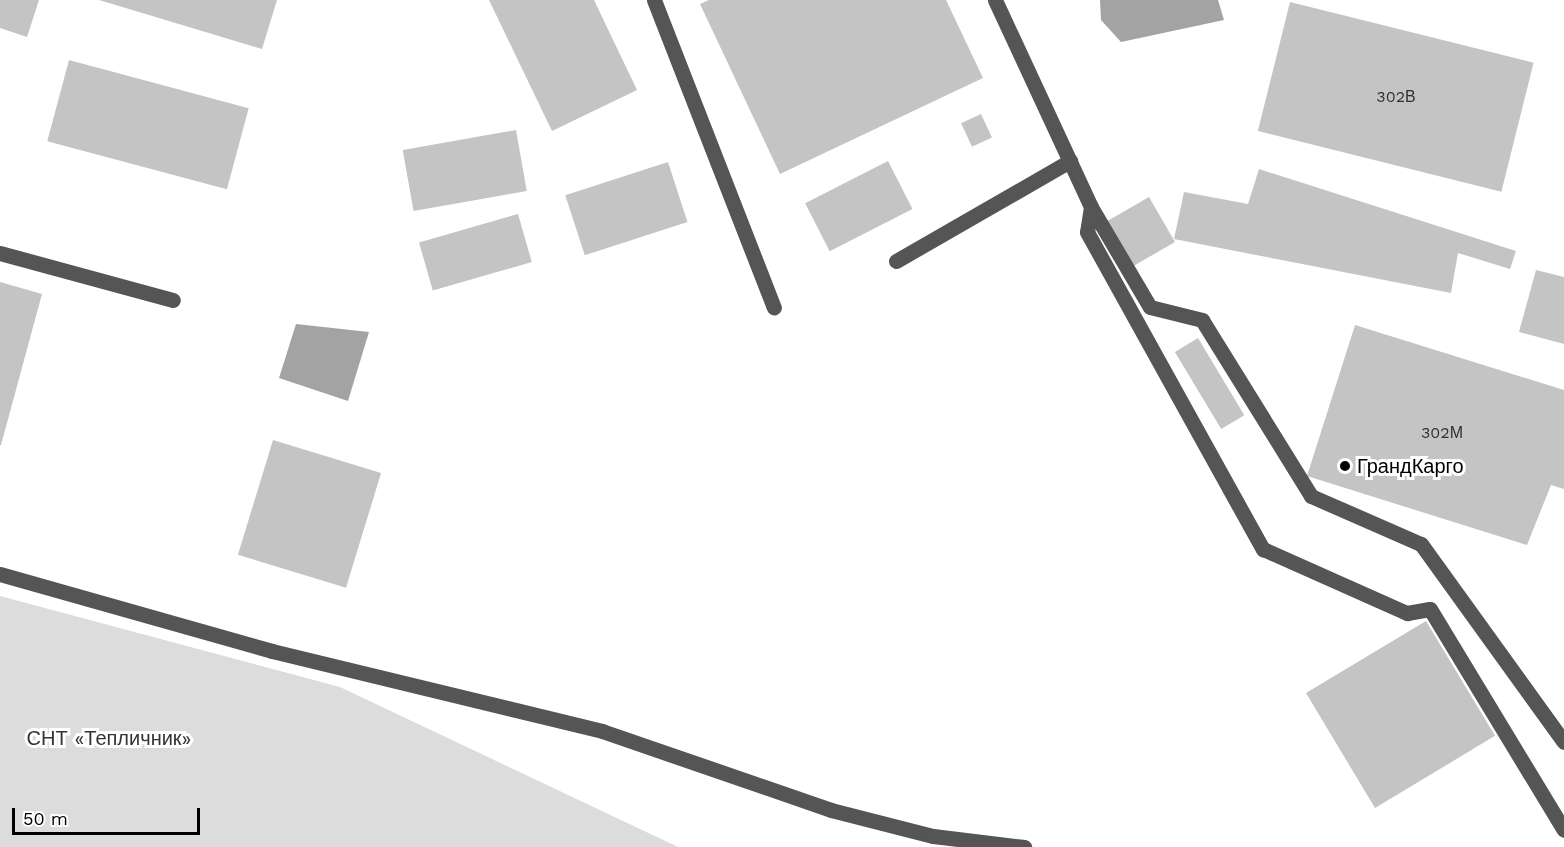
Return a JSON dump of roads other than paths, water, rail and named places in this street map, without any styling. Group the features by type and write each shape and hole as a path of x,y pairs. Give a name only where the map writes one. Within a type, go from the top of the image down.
{"street":[{"path":"995,0 1091,207 1150,307 1202,320 1311,496 1421,544 1564,742"},
{"path":"658,2 774,306"},
{"path":"896,261 1070,161"},
{"path":"1091,207 1087,232 1263,549 1407,612 1430,609 1564,830"},
{"path":"0,253 173,300"},
{"path":"0,574 272,651 602,731 831,810 933,836 1024,847"}],"place":[{"name":"ГрандКарго","path":"1345,466"}],"park label":[{"name":"СНТ «Тепличник»","path":"109,738"}]}
